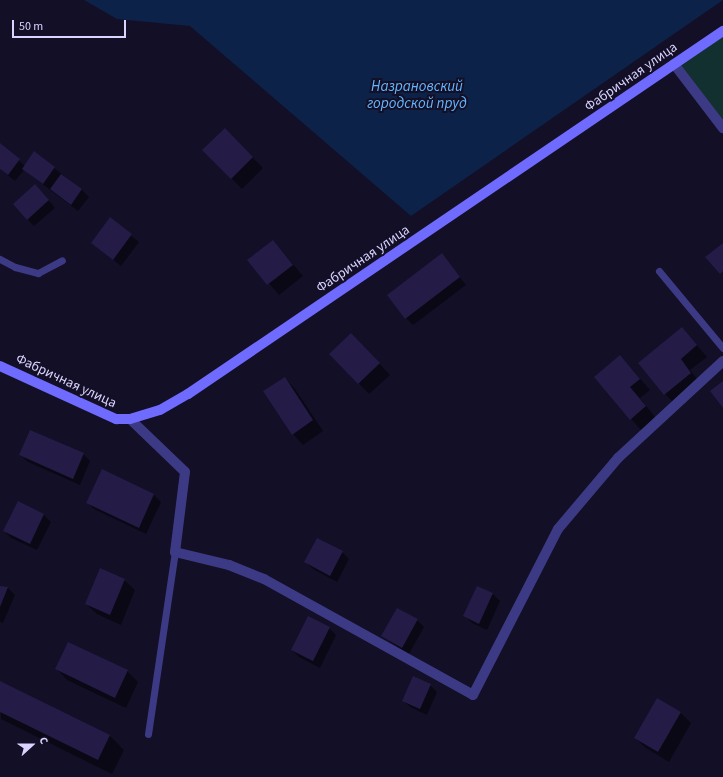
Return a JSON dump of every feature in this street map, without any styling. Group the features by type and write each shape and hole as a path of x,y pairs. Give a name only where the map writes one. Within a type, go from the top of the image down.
{"street":[{"name":"Фабричная улица","path":"0,366 116,419 130,420 160,410 188,394 723,31"},
{"path":"674,64 723,128"},
{"path":"130,420 185,472 175,552 229,565 264,579 473,695 558,529 618,458 723,361"}],"lane":[{"path":"0,259 15,267 38,273 62,260"},
{"path":"659,271 723,348"},
{"path":"148,734 175,552"}],"green space":[{"path":"723,31 723,128 674,64"}],"water":[{"name":"Назрановский городской пруд","path":"84,0 723,0 411,216 190,26 117,19"}],"building":[{"path":"225,128 253,157 231,179 202,150"},
{"path":"0,143 20,159 8,175 0,169"},
{"path":"34,151 55,167 43,184 22,169"},
{"path":"61,174 82,189 71,205 50,189"},
{"path":"35,184 49,200 27,220 13,204"},
{"path":"110,217 132,234 113,260 91,243"},
{"path":"273,240 293,265 267,285 247,260"},
{"path":"723,243 723,271 720,274 705,257"},
{"path":"442,253 460,277 405,319 387,295"},
{"path":"682,327 697,345 681,359 691,373 664,395 638,363"},
{"path":"351,333 380,363 358,384 329,354"},
{"path":"620,355 640,379 630,387 646,406 630,420 594,377"},
{"path":"285,377 313,420 292,435 263,391"},
{"path":"723,381 723,408 710,391"},
{"path":"30,430 84,453 73,479 19,455"},
{"path":"102,469 154,494 139,528 86,503"},
{"path":"18,501 44,514 30,544 3,531"},
{"path":"317,538 343,551 330,576 304,562"},
{"path":"100,568 125,579 110,615 85,604"},
{"path":"0,586 8,587 0,607"},
{"path":"477,586 493,593 479,624 463,616"},
{"path":"397,608 418,619 402,648 381,636"},
{"path":"308,616 330,627 313,661 291,650"},
{"path":"68,642 128,670 115,698 55,669"},
{"path":"413,676 431,684 420,709 402,701"},
{"path":"0,681 110,735 98,760 0,712"},
{"path":"657,698 681,712 658,752 634,738"}]}
